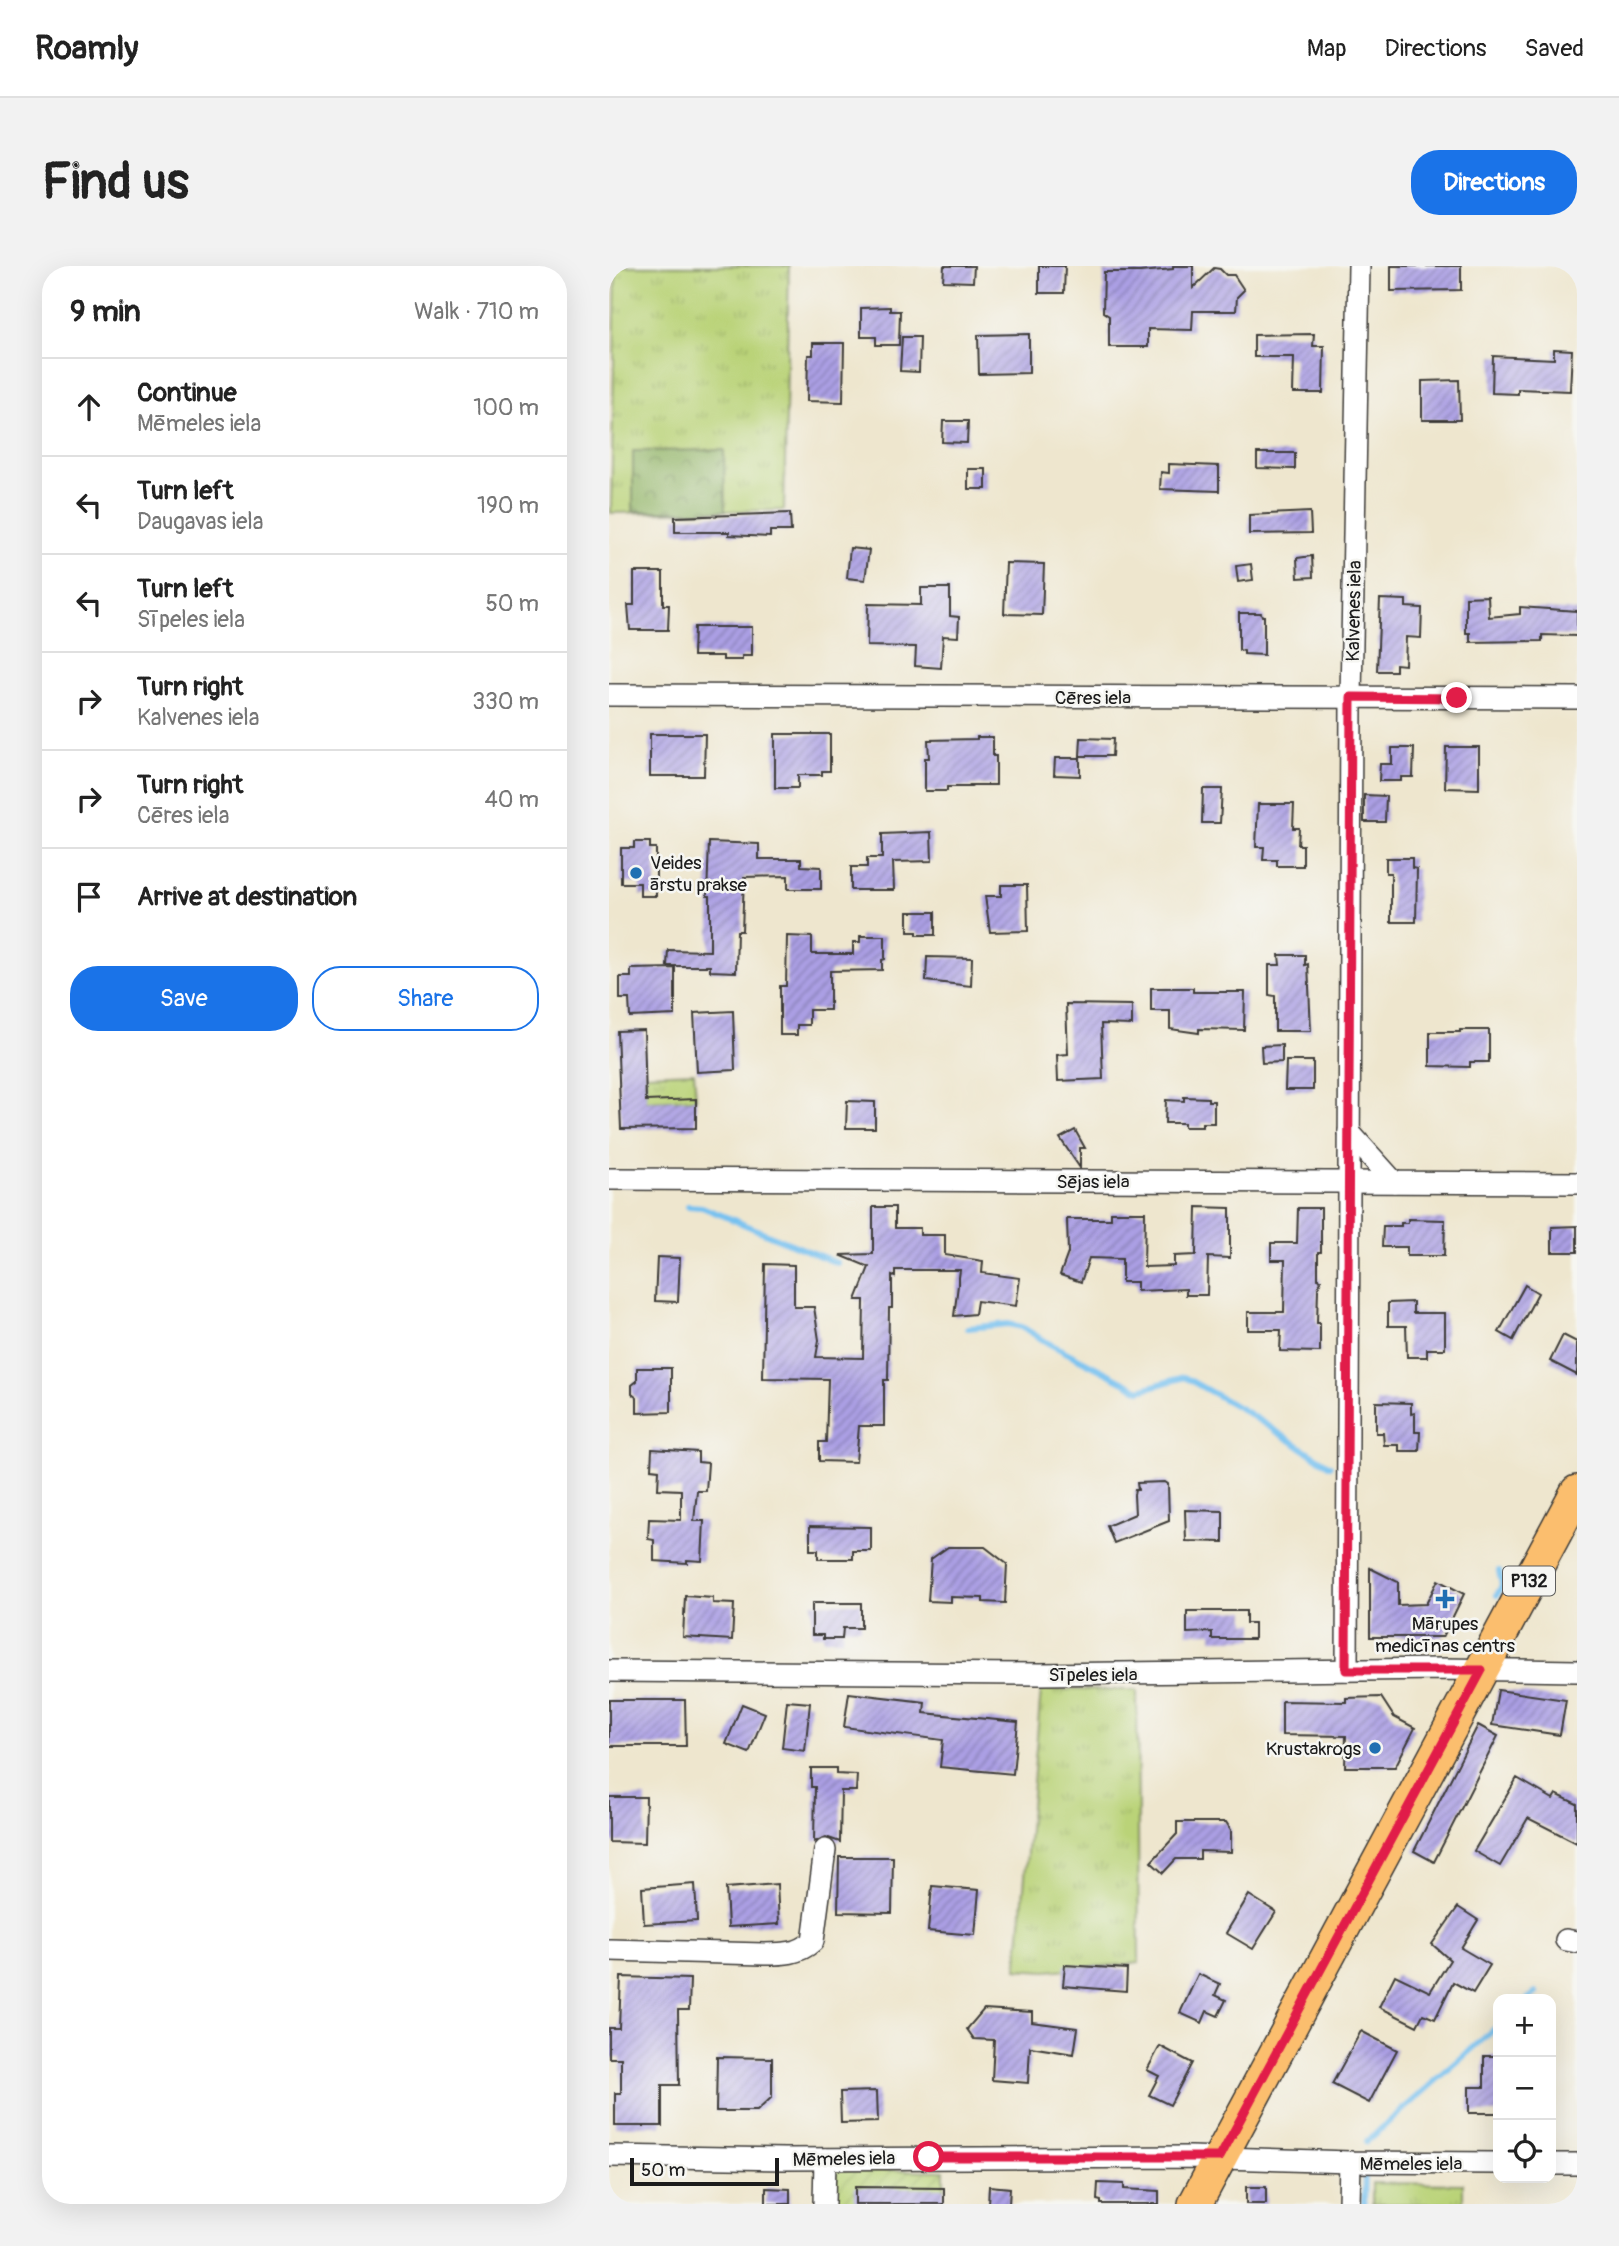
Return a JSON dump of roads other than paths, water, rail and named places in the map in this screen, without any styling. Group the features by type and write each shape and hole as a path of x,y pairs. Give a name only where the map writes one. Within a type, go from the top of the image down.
{"main road":[{"name":"P132","path":"1195,2204 1577,1492"}],"street":[{"name":"Kalvenes iela","path":"1346,1670 1351,697 1359,266"},
{"name":"Cēres iela","path":"609,695 1577,698"},
{"path":"1349,1132 1394,1182"},
{"name":"Sējas iela","path":"609,1179 1577,1182"},
{"name":"Sīpeles iela","path":"609,1671 1053,1674 1346,1670 1577,1671"},
{"path":"609,1950 764,1954 789,1953 804,1949 813,1941 825,1850"},
{"name":"Mēmeles iela","path":"609,2156 825,2159 1220,2157 1350,2162 1493,2163"},
{"path":"824,2204 825,2159"},
{"path":"1349,2204 1350,2162"},
{"path":"1556,2164 1577,2164"}],"waterway":[{"path":"688,1206 702,1207 837,1263"},
{"path":"968,1328 1008,1324 1022,1327 1140,1390 1184,1377 1243,1410 1330,1466"},
{"path":"1497,1595 1502,1585 1499,1571"},
{"path":"1366,2142 1493,2030"},
{"path":"1364,2204 1365,2175"}],"place":[{"name":"Veides ārstu prakse","path":"636,873"},
{"name":"Mārupes medicīnas centrs","path":"1445,1599"},
{"name":"Krustakrogs","path":"1375,1748"}]}
